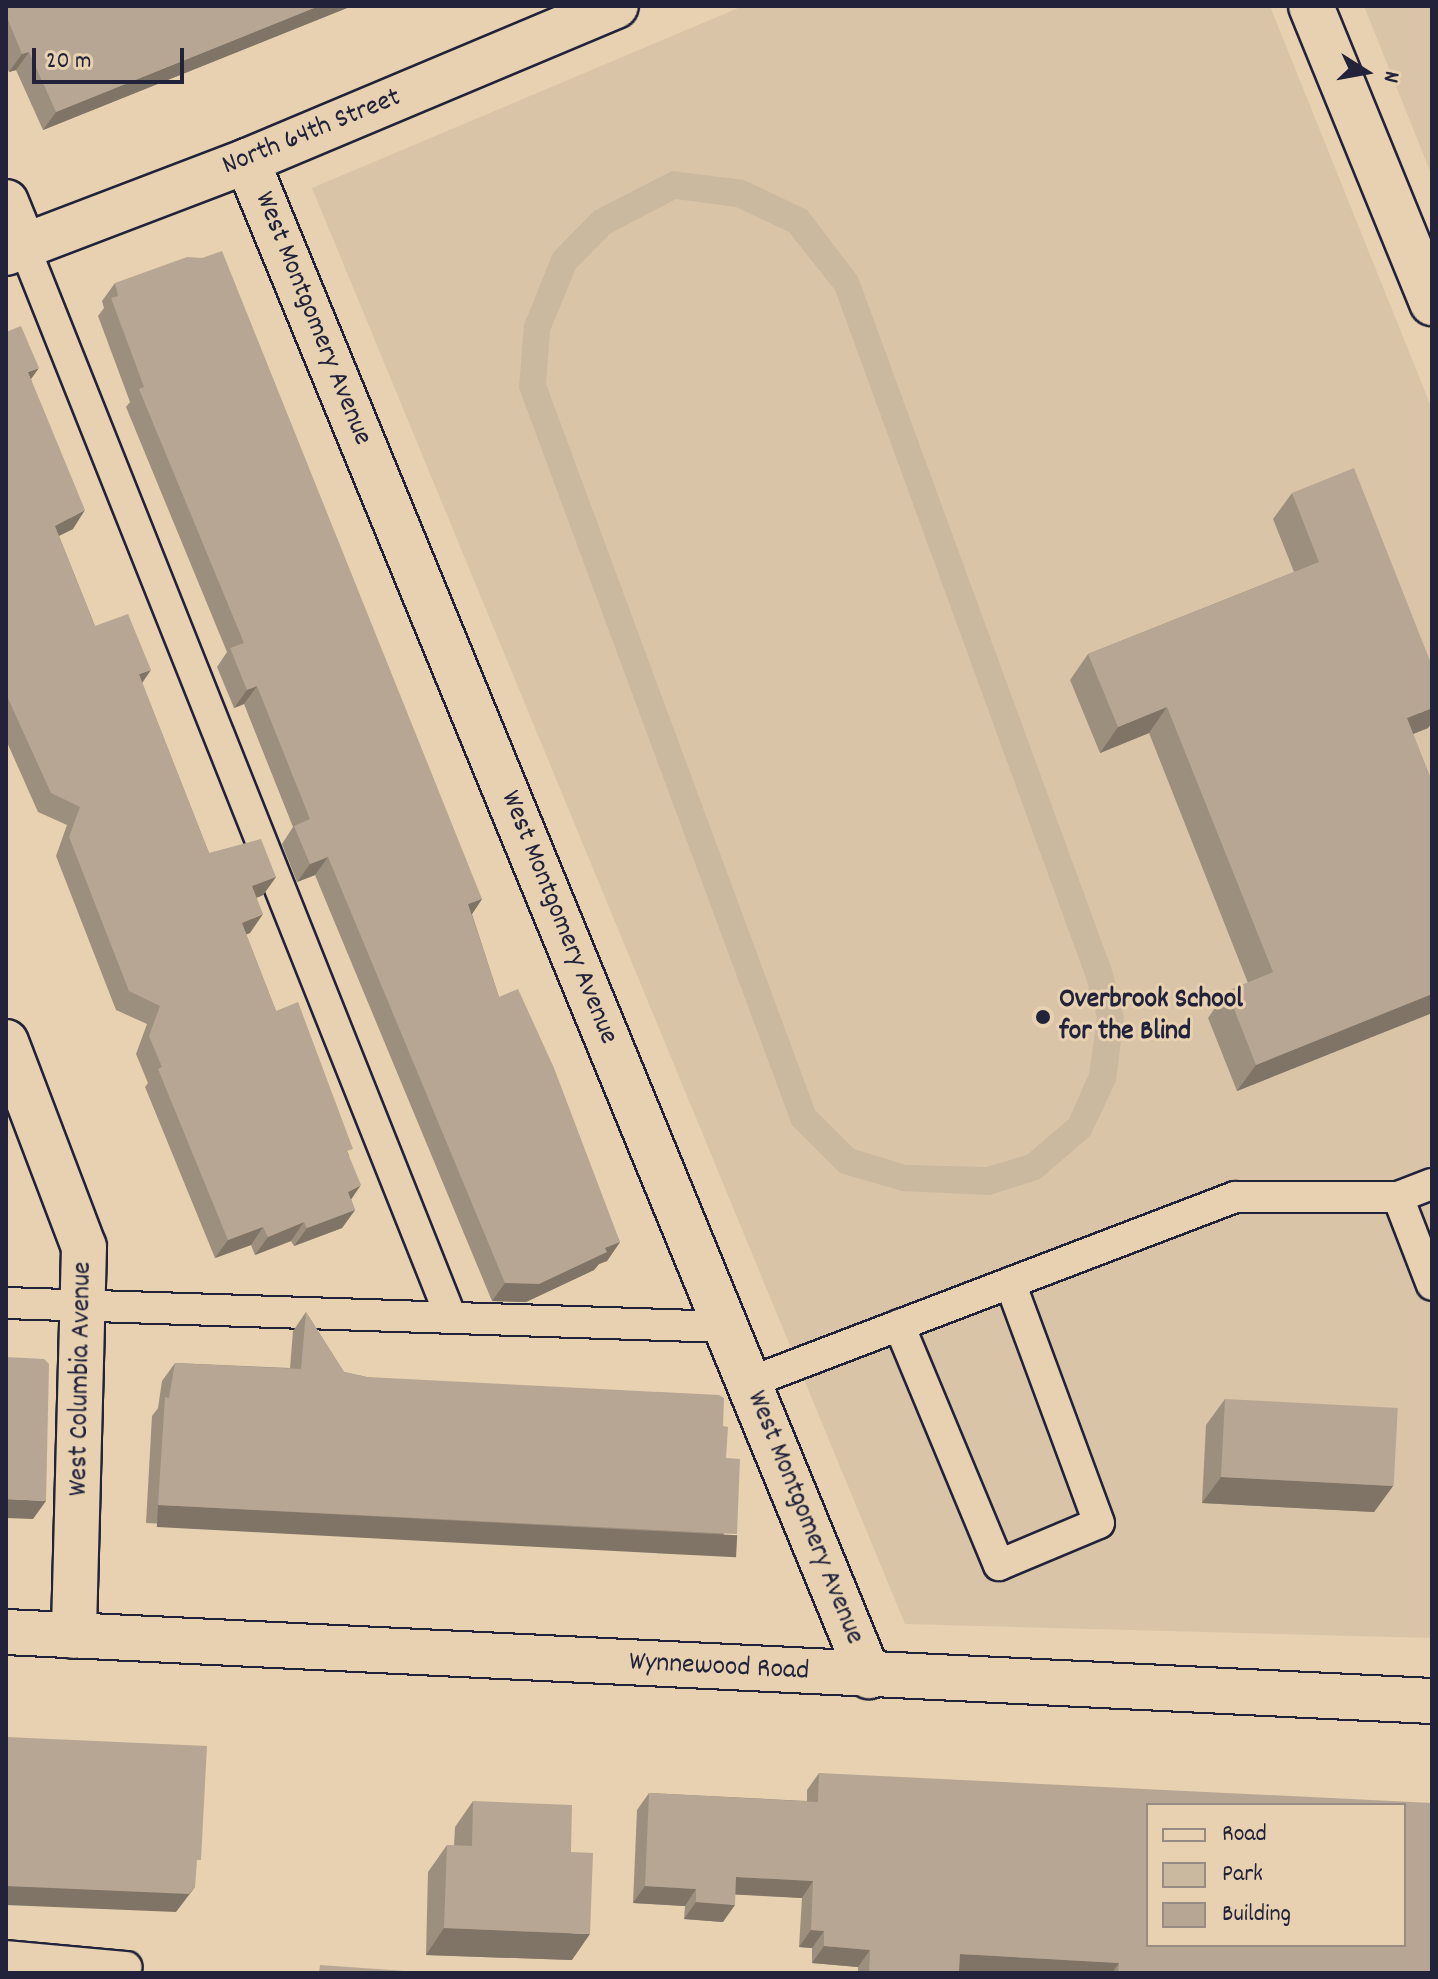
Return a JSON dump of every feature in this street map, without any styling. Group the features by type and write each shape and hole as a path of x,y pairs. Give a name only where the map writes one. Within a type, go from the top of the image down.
{"street":[{"name":"North 64th Street","path":"15,250 247,161 616,6"},
{"path":"1311,6 1432,303"},
{"name":"West Montgomery Avenue","path":"247,161 869,1676"},
{"path":"6,202 15,250"},
{"name":"West Columbia Avenue","path":"6,1042 84,1247 86,1307 74,1636"},
{"name":"Wynnewood Road","path":"6,1632 1432,1701"}],"lane":[{"path":"15,250 450,1315"},
{"path":"748,1383 1235,1197 1398,1197 1432,1184"},
{"path":"1398,1197 1432,1285"},
{"path":"899,1325 999,1565 1099,1523 1010,1283"},
{"path":"6,1303 450,1315 726,1327"},
{"path":"6,1956 126,1967"}],"shaded area":[{"name":"Overbrook School for the Blind","path":"743,6 1270,6 1432,409 1432,1638 905,1624 312,188"},
{"path":"1364,6 1432,6 1432,176"}],"green space":[{"path":"672,171 744,180 807,210 858,277 1112,970 1124,1017 1116,1081 1090,1136 1040,1179 990,1195 902,1191 840,1173 792,1125 519,388 524,325 553,253 594,211","holes":["676,199 736,207 789,232 835,290 1086,978 1097,1018 1089,1074 1069,1119 1027,1155 986,1167 906,1165 854,1149 815,1110 546,384 550,331 576,268 611,233"]}],"building":[{"path":"6,6 319,6 56,112 29,52 22,54 6,15"},
{"path":"222,251 482,899 468,904 499,997 518,989 554,1068 620,1242 605,1248 607,1252 539,1284 505,1283 328,857 310,864 294,826 310,819 257,686 247,690 230,648 244,643 139,389 144,387 111,298 118,296 115,283 187,257 202,258"},
{"path":"21,326 39,368 28,372 85,510 55,526 95,626 128,614 151,670 139,674 209,853 261,839 276,877 252,886 263,914 242,923 276,1011 298,1002 353,1149 347,1151 361,1185 348,1192 355,1210 307,1228 304,1222 268,1237 263,1227 228,1240 158,1069 162,1067 149,1036 160,1006 129,991 69,837 80,807 51,793 6,694 6,332"},
{"path":"1354,468 1432,666 1432,708 1407,718 1432,782 1432,994 1256,1065 1227,991 1273,972 1167,707 1118,727 1088,654 1319,562 1292,493"},
{"path":"306,1312 344,1372 367,1377 719,1395 724,1398 723,1426 728,1427 726,1458 740,1459 737,1534 158,1505 165,1397 169,1398 175,1363 301,1369"},
{"path":"6,1357 44,1359 49,1364 46,1501 6,1499"},
{"path":"1225,1399 1398,1408 1394,1486 1221,1477"},
{"path":"6,1737 207,1746 201,1860 197,1860 195,1887 189,1894 6,1886"},
{"path":"819,1773 1432,1803 1432,1973 1118,1973 1119,1963 960,1954 959,1973 869,1973 870,1950 824,1946 824,1931 811,1930 813,1881 736,1877 735,1905 696,1902 696,1889 645,1886 649,1793 818,1802"},
{"path":"473,1801 572,1805 571,1852 593,1853 590,1934 444,1928 447,1845 472,1846"},
{"path":"320,1965 433,1973 319,1973"}],"place":[{"name":"Overbrook School for the Blind","path":"1043,1017"}]}
